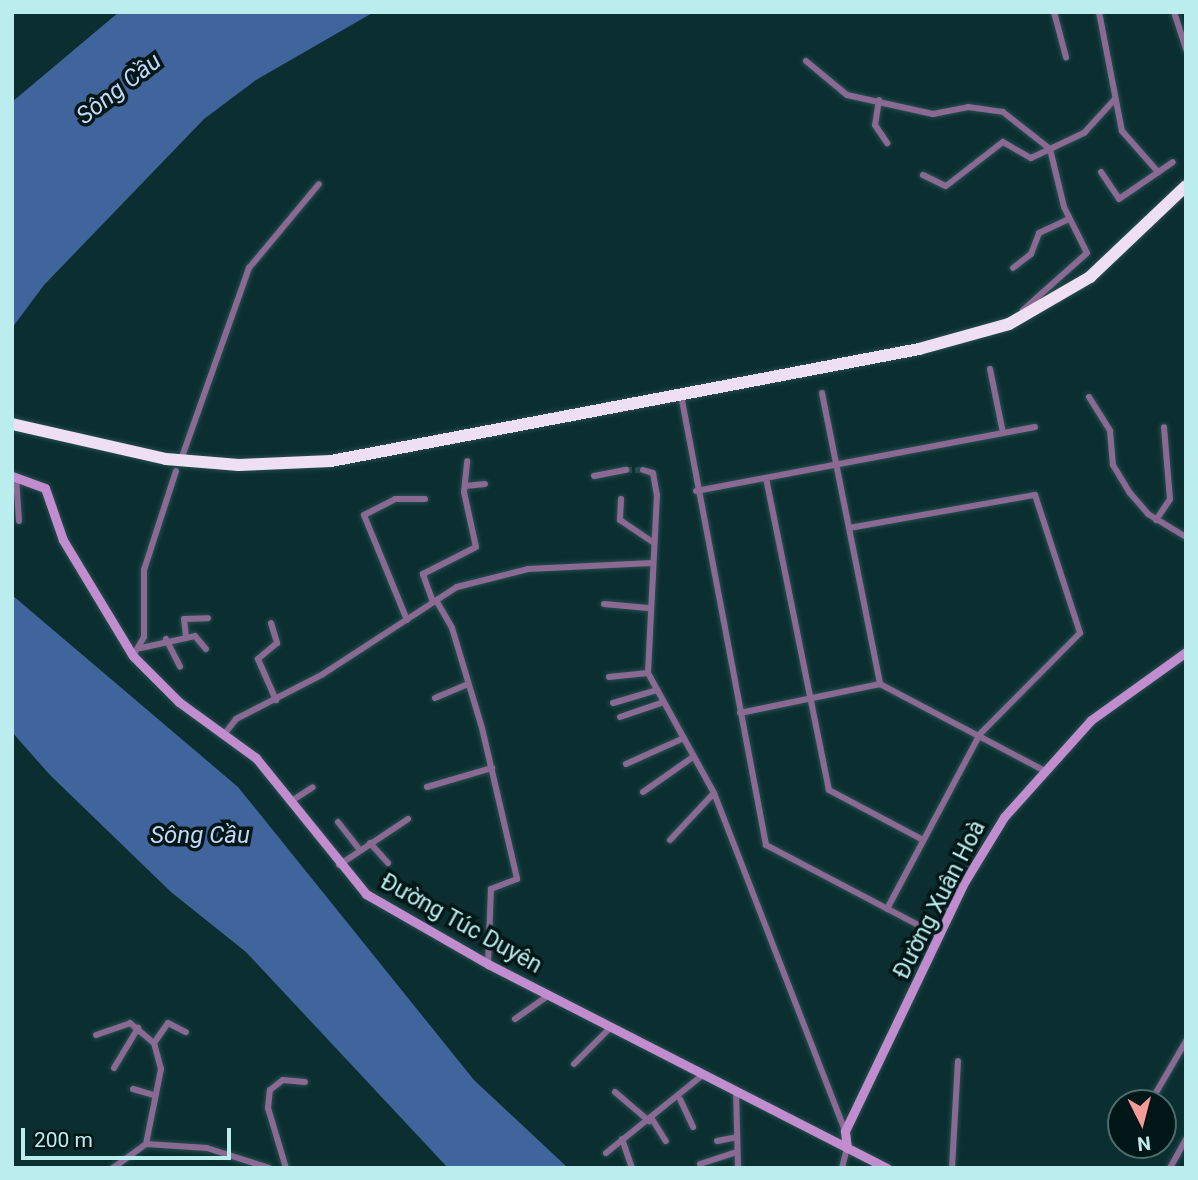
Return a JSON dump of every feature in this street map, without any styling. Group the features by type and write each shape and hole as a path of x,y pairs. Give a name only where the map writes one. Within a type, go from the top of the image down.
{"highway":[{"path":"681,396 919,349 1009,324 1090,277 1186,186"},
{"path":"12,431 185,461 331,461 992,337 1088,287 1186,198"},
{"path":"12,424 50,437"}],"street":[{"path":"1054,12 1066,57"},
{"path":"1099,12 1115,99 1127,142 1158,172"},
{"path":"1174,12 1186,50"},
{"path":"806,61 847,95 933,114 968,107 1003,112 1050,149 1069,219 1087,253 1016,315"},
{"path":"923,176 946,186 1003,142 1031,158 1091,128 1115,99"},
{"path":"879,100 875,125 887,143"},
{"path":"1101,172 1119,198 1173,162"},
{"path":"183,457 249,268 319,184"},
{"path":"1013,268 1031,254 1039,233 1069,219"},
{"path":"990,369 1003,433"},
{"path":"822,393 880,684"},
{"path":"681,396 696,491 766,845 942,938"},
{"path":"1089,397 1110,431 1118,475 1156,520 1186,537"},
{"path":"696,491 1035,426"},
{"path":"1156,520 1170,499 1164,427"},
{"path":"467,461 465,486 476,547 423,574 435,601 452,628 492,768 517,879 490,891 488,964"},
{"path":"594,476 626,470"},
{"path":"643,470 653,473 656,491 648,608 648,673 654,691 714,793 845,1131 847,1148 842,1168"},
{"path":"176,471 144,570 136,652 166,639 186,637 200,637 206,649"},
{"path":"14,476 19,521"},
{"name":"Đường Túc Duyên","path":"14,476 45,488 63,540 136,652 179,702 226,732 289,802 339,865 374,900 488,964 887,1168"},
{"path":"766,478 829,790 923,840"},
{"path":"465,486 485,484"},
{"path":"849,528 1035,495 1080,633 980,734 887,909"},
{"path":"407,620 364,515 395,499 425,499"},
{"path":"621,499 620,520 653,542"},
{"path":"226,732 236,719 276,699 457,587 523,570 652,563"},
{"path":"604,604 648,608"},
{"path":"186,637 184,619 208,618"},
{"path":"271,622 277,643 258,659 276,699"},
{"path":"166,639 180,667"},
{"name":"Đường Xuân Hoà","path":"845,1131 1004,817 1091,720 1186,652"},
{"path":"609,677 648,673"},
{"path":"435,698 468,684"},
{"path":"740,713 880,684 980,734 1045,771"},
{"path":"612,703 654,691"},
{"path":"620,718 661,703"},
{"path":"626,764 682,739"},
{"path":"643,792 693,757"},
{"path":"427,787 492,768"},
{"path":"289,802 313,787"},
{"path":"670,840 714,793"},
{"path":"339,865 408,819"},
{"path":"338,822 360,850"},
{"path":"370,843 388,863"},
{"path":"515,1019 549,995"},
{"path":"96,1035 124,1022 138,1028 154,1043 161,1069 146,1144"},
{"path":"154,1043 168,1023 187,1032"},
{"path":"574,1064 611,1027"},
{"path":"114,1068 138,1028"},
{"path":"1158,1089 1186,1041"},
{"path":"953,1168 958,1061"},
{"path":"606,1153 680,1099 704,1074"},
{"path":"286,1168 268,1108 270,1090 283,1080 305,1082"},
{"path":"133,1089 154,1095"},
{"path":"736,1090 737,1168"},
{"path":"615,1093 651,1120 666,1141"},
{"path":"680,1099 693,1127"},
{"path":"717,1141 737,1137"},
{"path":"622,1139 632,1168"},
{"path":"1170,1168 1186,1139"},
{"path":"113,1168 146,1144 207,1148 235,1164 269,1168"},
{"path":"700,1164 737,1152"}],"water":[{"name":"Sông Cầu","path":"119,12 374,12 256,80 204,119 44,285 12,328 12,102"},
{"name":"Sông Cầu","path":"12,595 238,787 474,1080 568,1168 448,1168 246,952 171,892 50,775 12,732"}],"tunnel":[{"path":"626,470 643,470"}]}
